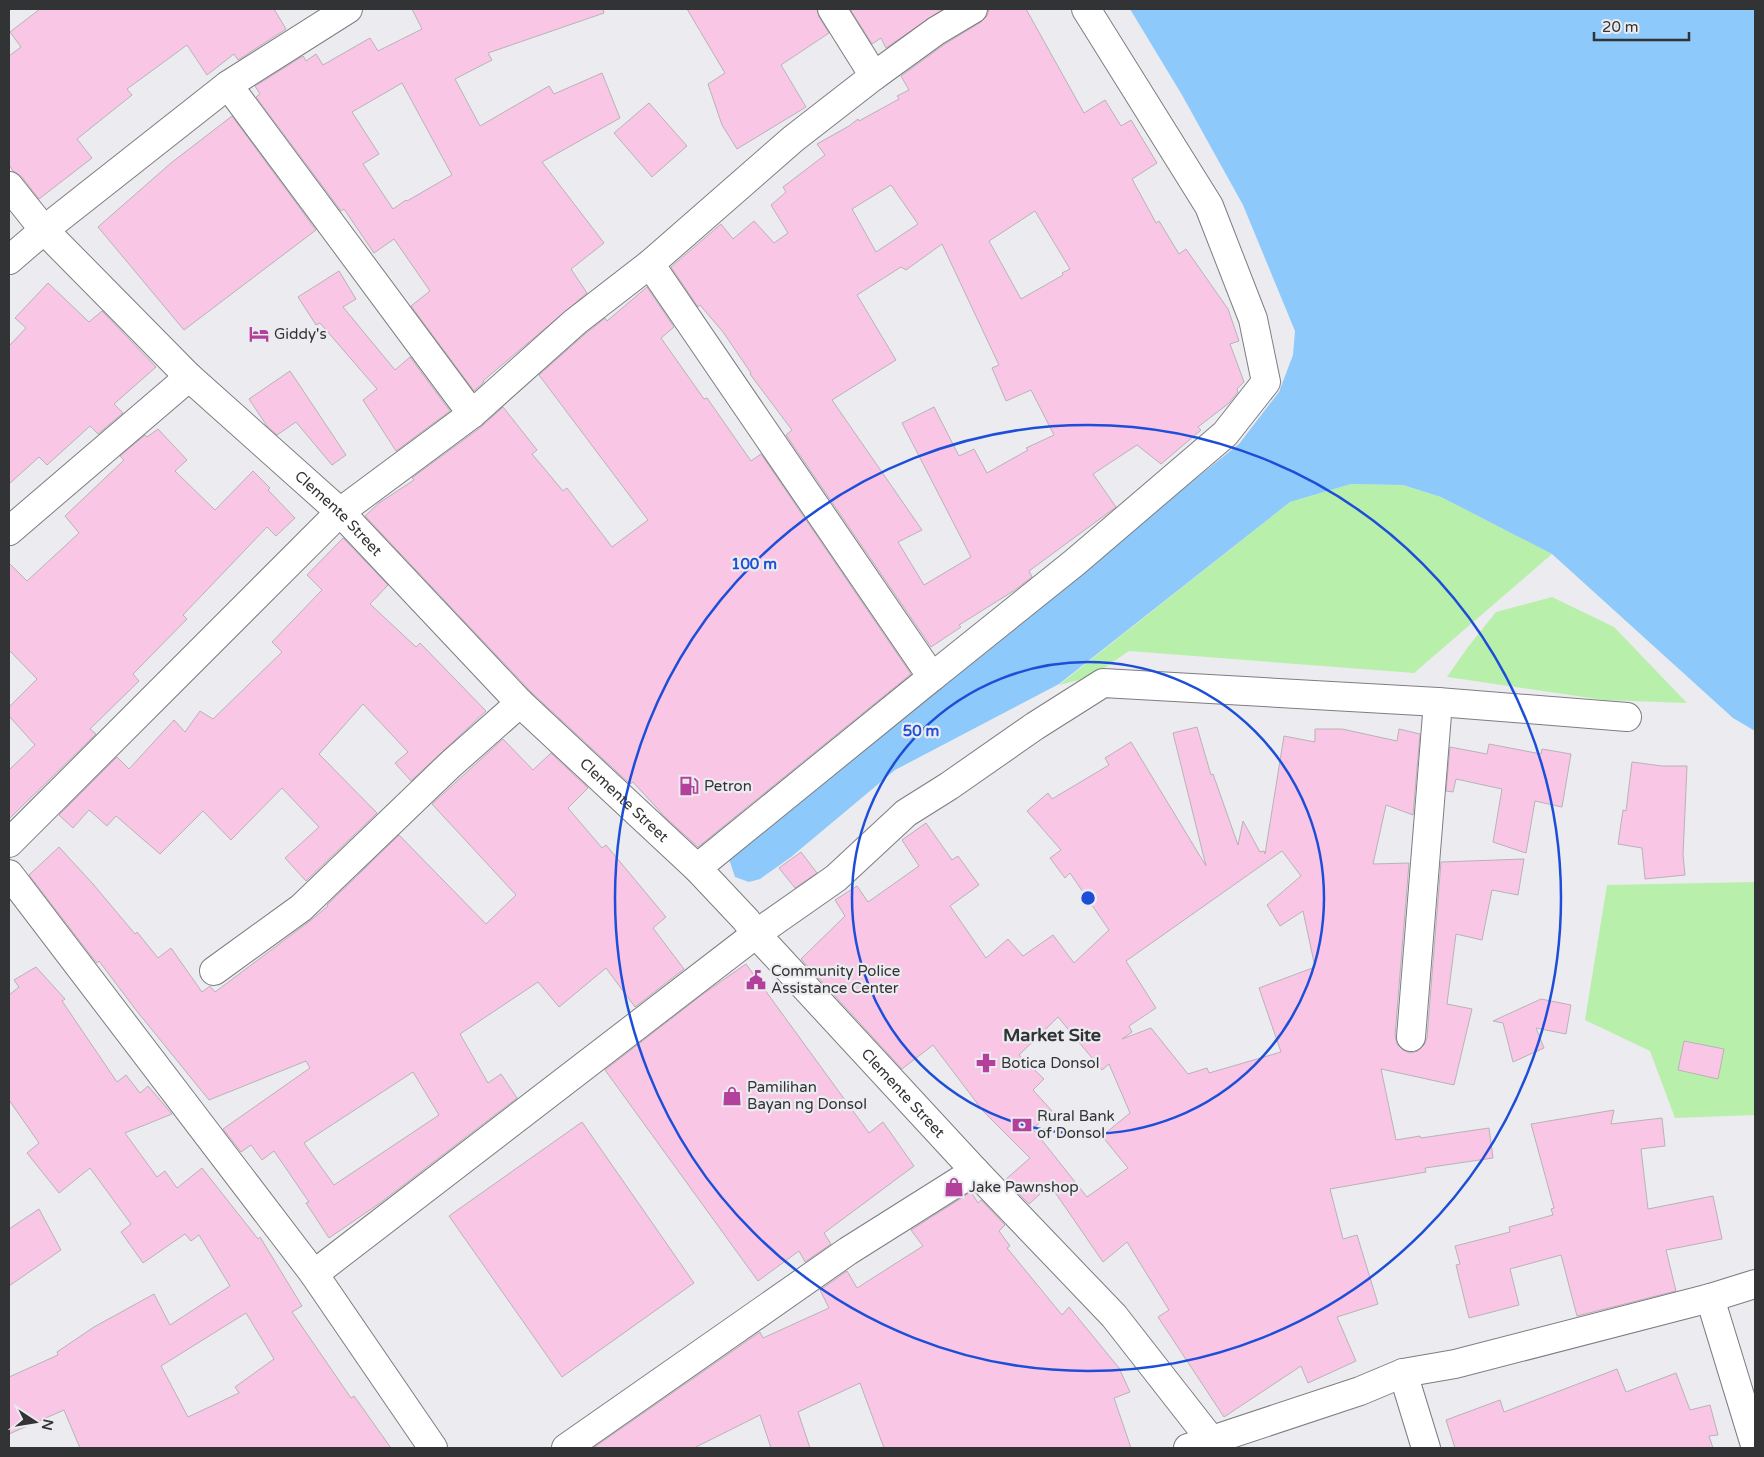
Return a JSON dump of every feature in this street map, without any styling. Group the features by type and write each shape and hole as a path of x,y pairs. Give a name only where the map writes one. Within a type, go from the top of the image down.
{"street":[{"path":"9,260 44,230 228,86 348,9"},
{"path":"832,9 874,76"},
{"path":"9,844 340,512 472,414 575,322 650,264 792,139 936,31 973,9"},
{"path":"704,876 932,678 1074,563 1225,434 1266,382 1253,319 1209,206 1086,9"},
{"path":"228,86 472,414"},
{"name":"Clemente Street","path":"9,186 44,230 190,377 340,512 520,703 704,876 975,1171 1114,1316 1200,1444"},
{"path":"650,264 932,678"},
{"path":"9,531 190,377"},
{"path":"314,1274 751,927 836,878 906,813 949,786 1035,726 1103,683 1438,702 1626,718"},
{"path":"1411,1038 1438,702"},
{"path":"214,971 301,908 451,764 520,703"},
{"path":"9,874 314,1274 433,1448"},
{"path":"566,1448 848,1252 975,1171"},
{"path":"1200,1444 1360,1391 1403,1373 1456,1364 1710,1298 1755,1284"},
{"path":"1710,1298 1755,1445"},
{"path":"1403,1373 1426,1448"}],"green space":[{"path":"1351,484 1403,485 1441,497 1552,554 1414,673 1129,651 1091,677 1059,685 1290,502"},
{"path":"1552,597 1614,627 1687,703 1604,700 1447,677 1496,612"},
{"path":"1755,882 1755,1115 1675,1118 1650,1051 1585,1020 1607,885"}],"water":[{"path":"1130,9 1755,9 1755,731 1733,718 1552,554 1441,497 1403,485 1351,484 1290,502 1059,684 895,770 791,857 760,879 749,882 735,877 729,859 739,844 1239,444 1279,392 1293,355 1295,331 1243,205 1182,95"}],"building":[{"path":"40,9 274,9 286,29 238,60 234,54 207,75 187,45 127,89 132,95 77,139 92,158 39,199 21,176 13,171 9,165 9,56 21,47 10,32"},
{"path":"412,9 603,9 604,13 488,53 492,60 455,79 480,126 549,86 554,94 602,73 620,118 542,162 604,243 571,269 587,293 483,381 474,391 411,306 430,291 394,239 374,253 344,209 341,211 256,97 260,94 255,86 303,56 306,61 316,54 323,65 370,38 378,51 422,29","holes":["402,83 452,175 393,209 363,164 379,154 352,112"]},
{"path":"687,9 817,9 819,17 829,33 781,65 806,107 737,149 722,125 708,84 725,73"},
{"path":"850,9 943,9 886,48 881,38 872,44"},
{"path":"989,9 1026,9 1084,113 1105,100 1121,126 1131,120 1157,163 1132,179 1156,223 1159,221 1179,254 1186,249 1228,309 1239,341 1230,344 1244,382 1237,389 1238,392 1229,403 1198,427 1201,430 1161,464 1137,445 1093,474 1116,507 1029,571 1032,577 1015,590 959,625 961,627 931,647 786,435 792,430 750,374 723,332 700,305 698,307 671,267 721,224 733,239 754,221 774,243 788,233 771,205 786,192 783,187 825,155 817,144 858,119 859,121 899,99 897,96 909,90 901,76 987,16","holes":["891,185 918,224 876,252 852,209","1035,211 1070,269 1021,299 989,241","942,244 999,365 992,368 1006,401 1031,390 1054,435 1026,448 1028,450 987,473 974,449 959,456 934,407 902,423 971,557 924,585 898,542 922,530 832,400 896,360 857,295 901,267 906,270"]},
{"path":"649,103 687,146 652,177 614,133"},
{"path":"232,116 316,230 184,330 98,227 171,163"},
{"path":"339,271 356,299 343,307 395,370 410,357 450,411 396,451 363,400 377,389 320,323 316,325 298,297"},
{"path":"48,283 89,322 102,311 156,367 114,404 123,413 98,434 90,426 47,465 39,457 9,484 9,346 26,328 15,318"},
{"path":"647,287 674,327 661,338 704,399 707,398 751,461 761,454 911,674 698,847 667,819 633,782 630,784 531,692 365,516 379,503 414,480 412,478 481,427 503,407 537,450 532,454 563,491 567,488 612,547 648,520 539,375 585,334 605,318 607,321"},
{"path":"290,371 346,455 332,465 296,422 277,435 267,426 249,399"},
{"path":"158,429 187,460 175,471 215,510 253,471 295,518 276,536 267,527 183,615 187,619 133,674 139,681 90,729 96,734 9,819 9,770 35,745 9,716 9,707 37,679 9,650 9,563 27,581 79,533 65,516 124,460 120,456 145,435 147,437"},
{"path":"343,538 388,585 370,604 416,647 420,643 486,711 411,781 395,763 408,752 363,704 319,754 377,813 306,881 285,858 319,827 282,788 231,840 203,811 160,854 116,816 107,826 89,810 73,828 59,815 117,757 129,769 174,720 185,732 200,711 213,719 282,652 272,642 322,590 307,575"},
{"path":"1197,727 1211,775 1213,774 1238,845 1243,821 1260,852 1264,851 1265,854 1284,736 1315,742 1315,729 1342,729 1397,741 1399,729 1420,734 1413,815 1386,805 1373,864 1409,863 1395,1036 1397,1044 1403,1050 1410,1053 1418,1051 1424,1045 1427,1038 1441,862 1524,859 1518,895 1492,890 1482,940 1456,934 1447,1004 1472,1009 1454,1085 1381,1069 1396,1140 1489,1128 1493,1158 1425,1168 1426,1172 1330,1189 1343,1239 1357,1235 1378,1304 1337,1317 1356,1361 1308,1383 1301,1366 1224,1417 1158,1317 1169,1310 1127,1242 1103,1262 1050,1185 1029,1204 1005,1180 1030,1158 983,1111 933,1045 902,1069 801,959 845,916 835,900 857,886 868,902 919,866 902,840 926,823 952,860 958,856 979,885 950,906 986,958 1008,939 1023,956 1053,935 1074,963 1109,930 1070,873 1065,878 1050,858 1061,850 1027,811 1048,793 1052,799 1109,765 1105,758 1131,742 1206,866 1173,733","holes":["1282,851 1301,876 1267,905 1280,926 1303,911 1315,967 1259,988 1281,1052 1209,1073 1207,1068 1188,1074 1151,1028 1122,1039 1132,1032 1129,1026 1156,1008 1126,961","1058,1017 1102,1070 1109,1064 1130,1113 1102,1136 1128,1168 1087,1197 1033,1129 1052,1111 1033,1090 1044,1079 1019,1055"]},
{"path":"503,739 533,770 551,753 588,788 568,808 602,848 606,845 666,917 653,928 684,969 635,1007 606,968 559,1007 538,982 460,1034 488,1083 501,1074 517,1098 380,1203 329,1238 306,1203 309,1202 274,1151 262,1160 251,1145 241,1152 223,1129 310,1068 306,1061 209,1100 99,961 97,963 92,957 29,875 59,847 135,934 137,932 158,958 171,948 202,992 210,986 215,992 328,906 399,835 486,924 516,895 432,804","holes":["413,1072 439,1115 334,1185 304,1143"]},
{"path":"1489,744 1541,754 1542,749 1571,754 1562,807 1535,801 1526,853 1493,842 1502,789 1456,779 1453,792 1446,791 1450,747 1487,754"},
{"path":"1632,762 1662,766 1687,766 1683,855 1685,875 1645,879 1642,848 1618,844 1623,810 1626,811"},
{"path":"801,852 817,873 795,888 779,868"},
{"name":"Pamilihan Bayan ng Donsol","path":"746,964 869,1133 883,1122 914,1166 824,1233 831,1244 805,1262 799,1251 758,1281 605,1070 703,994"},
{"path":"36,967 65,999 62,1001 117,1082 126,1075 140,1093 148,1086 172,1114 125,1133 157,1177 165,1171 177,1188 202,1168 258,1239 260,1237 302,1306 292,1312 351,1398 354,1396 391,1448 80,1448 64,1410 9,1434 9,1377 58,1355 57,1352 94,1327 154,1294 170,1325 230,1286 199,1235 191,1241 185,1234 143,1263 121,1232 131,1224 90,1168 59,1193 27,1153 39,1143 9,1100 9,995 19,987 14,980","holes":["246,1313 274,1359 235,1387 239,1393 188,1417 161,1366"]},
{"path":"1541,999 1571,1005 1566,1034 1536,1028 1544,1048 1513,1062 1503,1023 1493,1021"},
{"path":"1684,1041 1724,1049 1718,1079 1678,1070"},
{"path":"1614,1110 1611,1124 1662,1118 1665,1146 1641,1149 1648,1209 1713,1196 1722,1239 1666,1250 1676,1291 1577,1316 1561,1255 1510,1269 1519,1305 1469,1318 1456,1265 1460,1264 1455,1246 1510,1232 1509,1227 1553,1215 1551,1209 1554,1208 1531,1124"},
{"path":"582,1122 694,1283 562,1377 449,1216"},
{"path":"971,1192 978,1203 981,1200 1005,1225 999,1231 1010,1246 1007,1248 1062,1315 1069,1307 1119,1368 1130,1392 1114,1398 1131,1448 884,1448 860,1383 798,1412 810,1448 771,1448 760,1415 694,1448 593,1448 760,1332 763,1338 829,1308 820,1290 847,1271 857,1288 923,1246 911,1230"},
{"path":"39,1209 61,1250 9,1286 9,1229"},
{"path":"1617,1369 1626,1392 1676,1373 1690,1410 1710,1405 1718,1435 1709,1436 1713,1448 1455,1448 1446,1420 1500,1400 1504,1412"}],"place":[{"name":"Giddy's","path":"259,334"},
{"name":"Petron","path":"689,786"},
{"name":"Community Police Assistance Center","path":"756,980"},
{"name":"Botica Donsol","path":"986,1063"},
{"name":"Pamilihan Bayan ng Donsol","path":"732,1096"},
{"name":"Rural Bank of Donsol","path":"1022,1125"},
{"name":"Jake Pawnshop","path":"954,1187"}],"district":[{"name":"Market Site","path":"1052,1035"}]}
